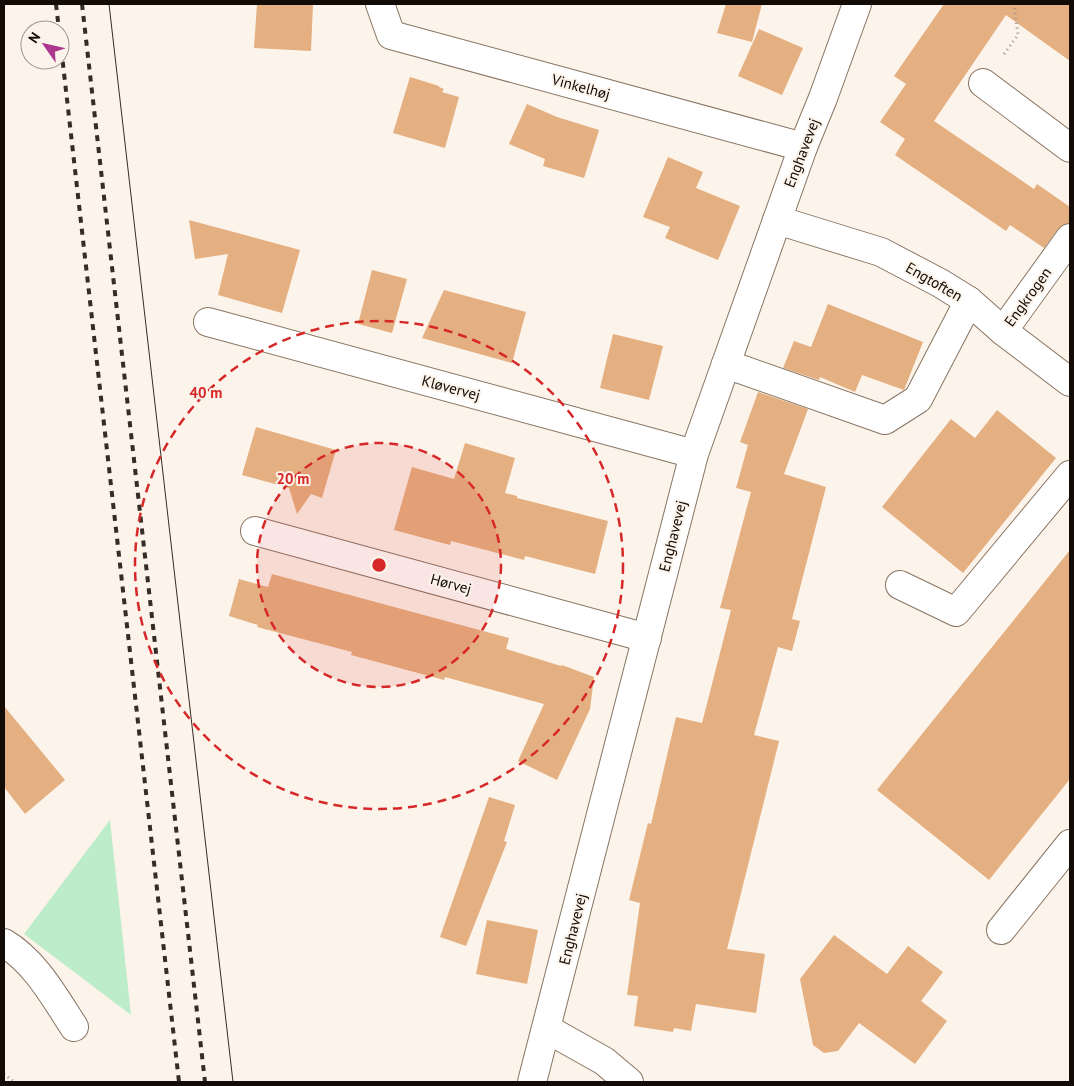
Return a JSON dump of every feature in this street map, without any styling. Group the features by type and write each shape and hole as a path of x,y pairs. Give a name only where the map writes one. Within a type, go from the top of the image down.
{"street":[{"name":"Vinkelhøj","path":"380,4 391,36 803,147"},
{"name":"Enghavevej","path":"532,1082 694,454 803,147 824,98 857,4"},
{"path":"983,83 1070,148"},
{"name":"Engtoften","path":"777,220 881,252 940,283 969,301 1004,331 1070,382"},
{"name":"Engkrogen","path":"1004,331 1070,238"},
{"path":"726,364 885,420 918,398 969,301"},
{"name":"Kløvervej","path":"208,322 694,454"},
{"path":"900,585 956,612 1070,475"},
{"name":"Hørvej","path":"255,531 647,638"},
{"path":"1001,930 1070,844"},
{"path":"4,944 12,948 47,986 74,1028"},
{"path":"547,1029 604,1062 629,1082"}],"path":[{"path":"983,83 1018,35 1014,4"},
{"path":"4,1074 14,1082"}],"green space":[{"path":"110,820 131,1015 24,934"}],"building":[{"path":"257,4 313,4 311,51 254,48"},
{"path":"726,4 762,4 752,42 717,33"},
{"path":"944,4 1070,4 1070,61 1006,15 934,121 1034,189 1037,184 1070,207 1070,223 1058,229 1044,248 1010,225 1006,231 895,155 905,139 880,122 906,84 894,76"},
{"path":"759,29 803,48 782,95 738,76"},
{"path":"410,77 439,86 444,89 442,92 459,97 445,148 393,133"},
{"path":"527,104 557,117 599,130 584,178 543,166 545,159 509,144"},
{"path":"668,157 703,172 696,188 740,206 718,260 665,238 670,227 643,217"},
{"path":"189,220 300,250 282,313 218,295 228,254 195,259"},
{"path":"372,270 407,279 392,333 358,324"},
{"path":"444,290 526,312 512,363 422,338"},
{"path":"828,304 923,342 904,390 862,375 855,392 820,377 819,380 783,368 794,341 811,347"},
{"path":"613,334 663,346 649,400 600,388"},
{"path":"758,392 808,409 784,474 826,487 792,619 800,621 792,651 778,647 754,735 779,741 727,949 765,954 756,1013 696,1004 691,1031 674,1028 673,1032 634,1026 638,996 627,995 640,903 629,900 648,823 651,824 676,717 702,723 731,610 720,608 751,492 736,488 748,445 740,442"},
{"path":"997,410 1056,458 963,573 882,507 951,419 975,438"},
{"path":"256,427 336,450 322,498 311,494 297,514 289,488 242,475"},
{"path":"465,443 515,458 505,493 517,496 517,498 608,521 595,574 525,556 524,560 451,541 450,545 394,530 412,467 454,479"},
{"path":"1070,550 1070,779 989,880 877,790"},
{"path":"272,574 509,638 506,649 562,665 594,677 590,709 557,780 518,761 544,704 445,677 444,680 351,655 352,652 257,627 258,625 229,616 239,579 268,587"},
{"path":"4,706 65,780 25,814 4,787"},
{"path":"489,797 515,805 504,841 507,842 466,946 440,937"},
{"path":"487,920 538,930 527,984 476,974"},
{"path":"834,935 887,974 908,946 943,972 921,1001 947,1021 915,1064 859,1023 838,1051 824,1053 813,1045 800,979"}],"tram line":[{"path":"109,4 233,1082"}],"railway":[{"path":"56,4 58,20"},
{"path":"82,4 205,1082"},
{"path":"64,70 179,1082"}]}
